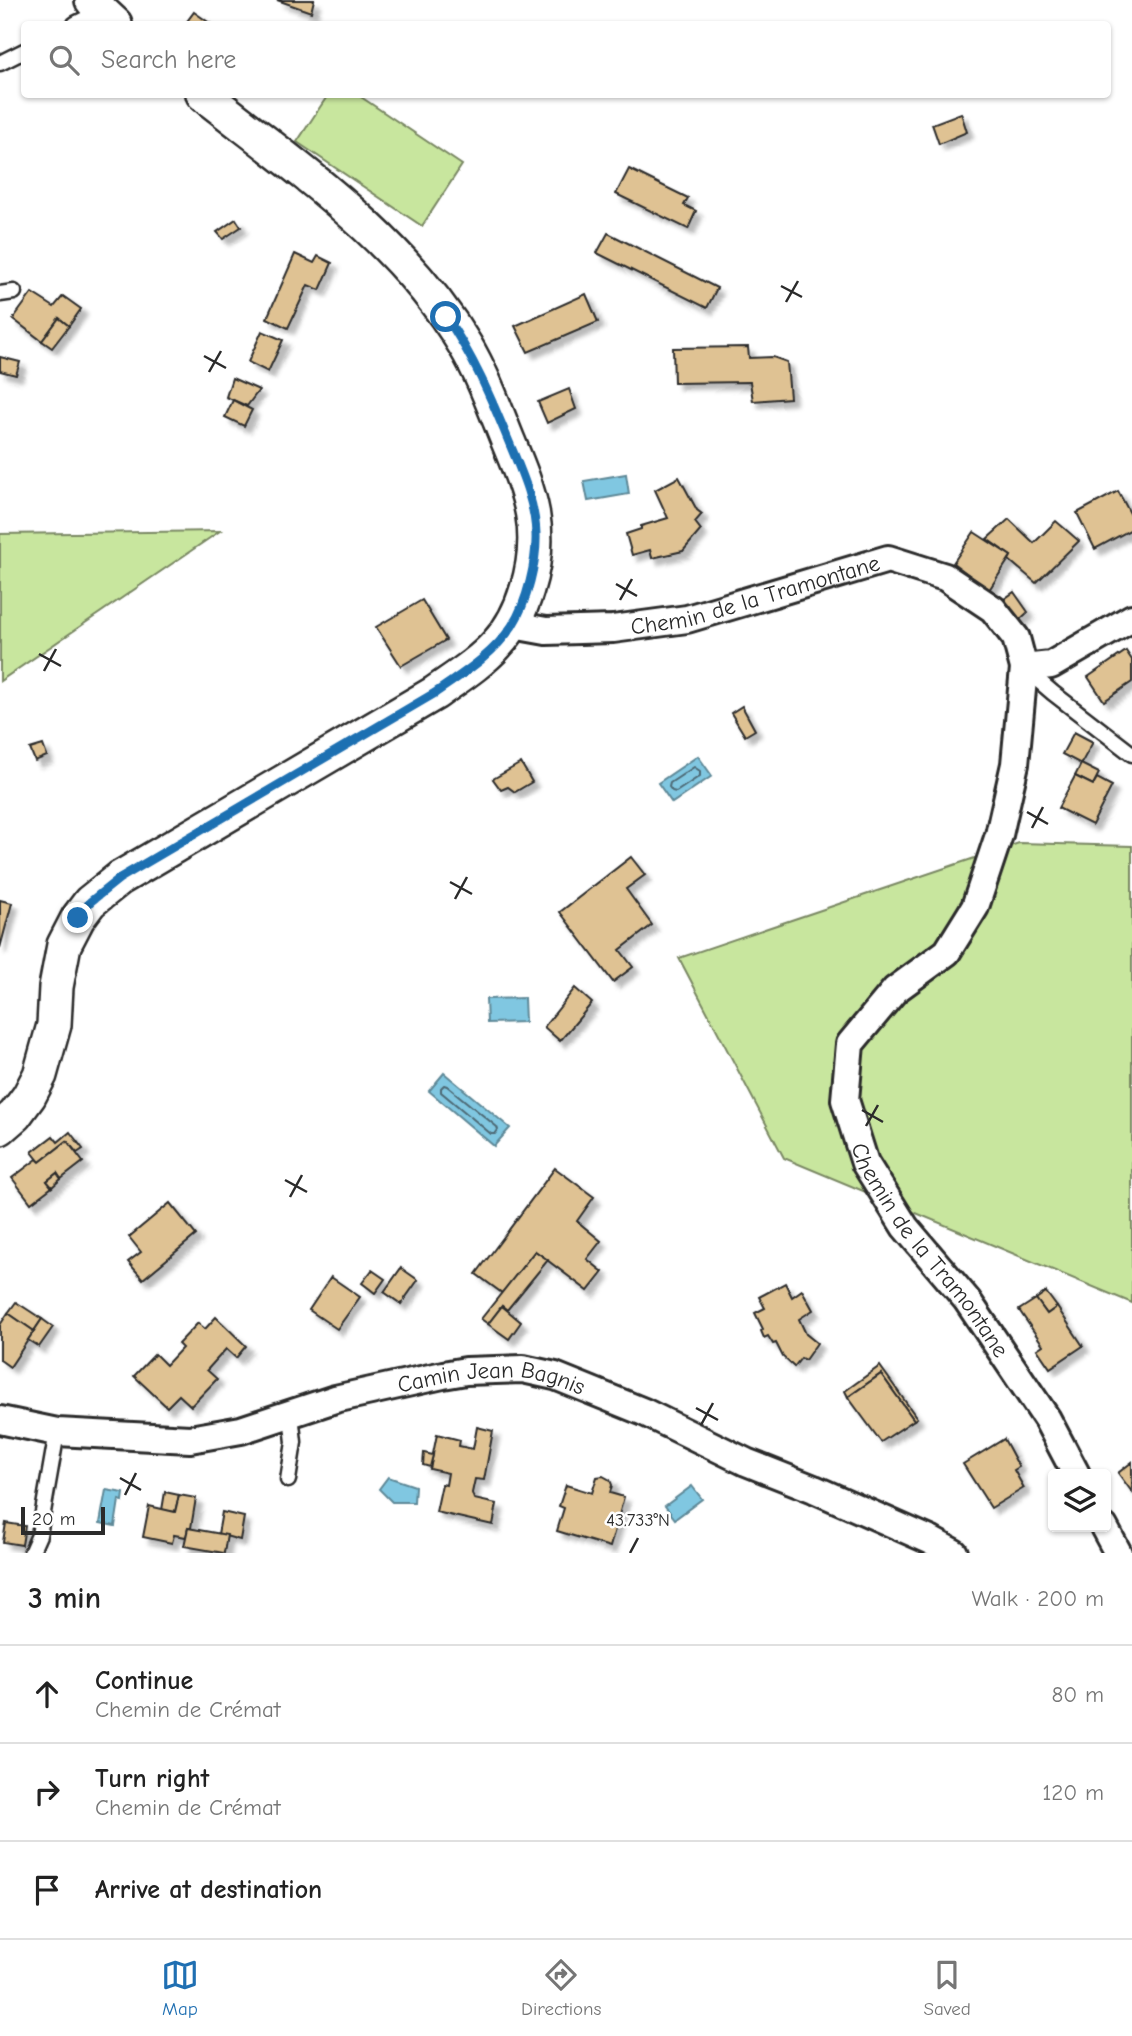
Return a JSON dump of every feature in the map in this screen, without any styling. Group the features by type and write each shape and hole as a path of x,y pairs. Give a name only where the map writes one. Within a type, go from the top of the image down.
{"street":[{"path":"0,1128 15,1115 40,1075 54,1025 56,987 64,945 90,902 120,878 435,693 478,662 497,645 513,625 531,575 536,533 525,480 493,402 466,346 434,299 388,246 355,214 208,98"},
{"name":"Chemin de la Tramontane","path":"513,625 546,631 599,629 687,619 888,559 945,577 993,610 1016,638 1024,668 1015,764 999,835 975,907 947,952 895,990 850,1044 845,1100 865,1163 905,1227 967,1300 1047,1419 1073,1469"},
{"path":"1024,668 1051,665 1132,618"},
{"name":"Camin Jean Bagnis","path":"0,1420 57,1432 190,1439 241,1430 335,1399 454,1373 523,1369 555,1376 644,1412 746,1462 814,1489 954,1553"},
{"path":"1107,1532 1118,1553"}],"lane":[{"path":"0,63 21,52"},
{"path":"1024,668 1132,754"},
{"path":"288,1480 294,1442 291,1415"},
{"path":"31,1553 39,1535 57,1432"}],"green space":[{"path":"326,98 362,98 462,165 422,226 297,142"},
{"path":"220,531 0,681 0,534"},
{"path":"1019,843 1132,846 1132,1303 784,1158 679,958"}],"water":[{"path":"626,474 629,494 588,501 584,481"},
{"path":"698,756 712,776 672,803 658,783"},
{"path":"524,998 525,1022 487,1023 486,999"},
{"path":"444,1073 510,1128 494,1146 429,1091"},
{"path":"388,1477 415,1486 414,1502 392,1502 379,1489"},
{"path":"692,1486 702,1499 675,1519 665,1506"},
{"path":"106,1490 124,1493 123,1501 119,1500 115,1526 100,1523"}],"building":[{"path":"277,0 314,0 311,12"},
{"path":"194,12 207,21 187,21"},
{"path":"961,113 967,132 939,144 932,124"},
{"path":"629,169 688,198 684,205 696,211 688,229 616,194"},
{"path":"236,219 241,227 223,239 217,232"},
{"path":"608,233 717,288 707,308 597,253"},
{"path":"295,254 314,263 318,256 332,263 320,290 308,285 288,328 267,318"},
{"path":"32,293 54,307 63,296 81,309 69,326 59,318 42,341 13,319"},
{"path":"586,294 598,322 528,352 515,326"},
{"path":"59,318 69,326 52,348 42,341"},
{"path":"262,331 283,340 268,372 248,362"},
{"path":"748,347 749,358 773,357 787,362 790,398 753,401 750,382 674,383 673,348"},
{"path":"0,357 20,362 16,375 0,371"},
{"path":"232,378 259,390 247,406 226,397"},
{"path":"569,389 576,409 547,423 538,402"},
{"path":"233,400 252,410 244,426 225,417"},
{"path":"679,477 697,510 702,514 695,522 701,530 683,551 652,558 650,550 632,555 626,534 641,529 641,526 668,518 655,490"},
{"path":"1118,491 1132,517 1132,529 1095,549 1077,513"},
{"path":"1009,519 1034,543 1056,521 1079,541 1036,583 1009,560 1011,556 987,539"},
{"path":"974,532 1011,556 989,590 953,563"},
{"path":"1014,592 1028,612 1016,623 1000,602"},
{"path":"422,600 446,640 401,666 376,627"},
{"path":"1126,651 1132,660 1132,682 1104,701 1088,677"},
{"path":"742,706 755,730 745,736 731,713"},
{"path":"1074,732 1093,742 1081,764 1062,754"},
{"path":"43,745 47,756 35,761 30,749"},
{"path":"521,763 532,782 515,792 508,787 501,790 493,779"},
{"path":"1081,764 1099,773 1093,785 1075,776"},
{"path":"1075,776 1093,785 1097,778 1112,786 1092,825 1058,808"},
{"path":"631,857 645,875 626,889 652,925 620,950 633,967 613,982 560,912"},
{"path":"0,900 12,903 0,948"},
{"path":"575,988 592,1003 560,1041 544,1027"},
{"path":"70,1132 83,1149 77,1153 67,1141 40,1162 32,1152 53,1136 58,1142"},
{"path":"67,1141 83,1162 61,1179 57,1173 47,1181 52,1187 31,1203 12,1178 37,1159 40,1162"},
{"path":"555,1168 594,1197 577,1221 601,1241 587,1259 603,1272 588,1291 535,1251 502,1293 476,1274"},
{"path":"57,1173 61,1179 52,1187 47,1181"},
{"path":"170,1203 196,1235 143,1279 128,1262 141,1252 129,1237"},
{"path":"535,1251 548,1260 507,1310 502,1306 488,1324 481,1319"},
{"path":"401,1268 418,1280 401,1304 384,1292"},
{"path":"372,1270 385,1279 375,1293 362,1283"},
{"path":"331,1277 360,1297 337,1329 309,1310"},
{"path":"785,1283 792,1297 802,1290 813,1310 799,1319 806,1334 817,1343 805,1360 801,1358 794,1367 783,1357 776,1343 773,1344 768,1336 764,1338 761,1331 763,1329 755,1313 765,1308 759,1297"},
{"path":"1046,1292 1057,1307 1047,1314 1036,1299"},
{"path":"1036,1299 1047,1314 1057,1307 1083,1346 1050,1368 1037,1349 1043,1345 1019,1310"},
{"path":"16,1302 42,1319 34,1331 8,1313"},
{"path":"502,1306 521,1322 509,1339 488,1324"},
{"path":"8,1313 34,1331 10,1367 0,1360 0,1325"},
{"path":"216,1317 246,1346 236,1358 226,1349 207,1370 217,1379 191,1406 179,1395 167,1407 134,1376 155,1354 166,1365 182,1348 178,1344 198,1323 205,1329"},
{"path":"42,1319 53,1327 39,1347 28,1340"},
{"path":"880,1366 917,1418 914,1420 881,1374 848,1397 845,1391"},
{"path":"881,1374 914,1420 881,1442 848,1397"},
{"path":"477,1427 493,1431 484,1480 475,1479 472,1493 474,1499 497,1504 493,1525 436,1512 442,1484 446,1485 448,1473 430,1469 437,1434 460,1440 459,1446 473,1449"},
{"path":"1004,1439 1019,1467 1014,1470 1024,1488 991,1508 963,1464"},
{"path":"424,1453 433,1455 430,1467 423,1465"},
{"path":"1132,1462 1132,1492 1118,1473"},
{"path":"603,1476 610,1480 610,1493 624,1497 610,1547 557,1531 564,1508 559,1506 566,1485 592,1493 597,1477"},
{"path":"165,1492 179,1495 175,1512 162,1510"},
{"path":"179,1495 196,1498 191,1528 188,1528 186,1537 174,1535 172,1543 143,1537 149,1506 175,1512"},
{"path":"222,1512 244,1517 240,1540 218,1534"},
{"path":"6,1523 25,1526 22,1545 3,1542"},
{"path":"188,1528 227,1535 224,1553 184,1546"}],"route":[{"path":"78,918 90,902 120,878 435,693 478,662 497,645 513,625 524,598 535,554 536,533 531,505 525,480 493,402 466,346 446,317"}]}
